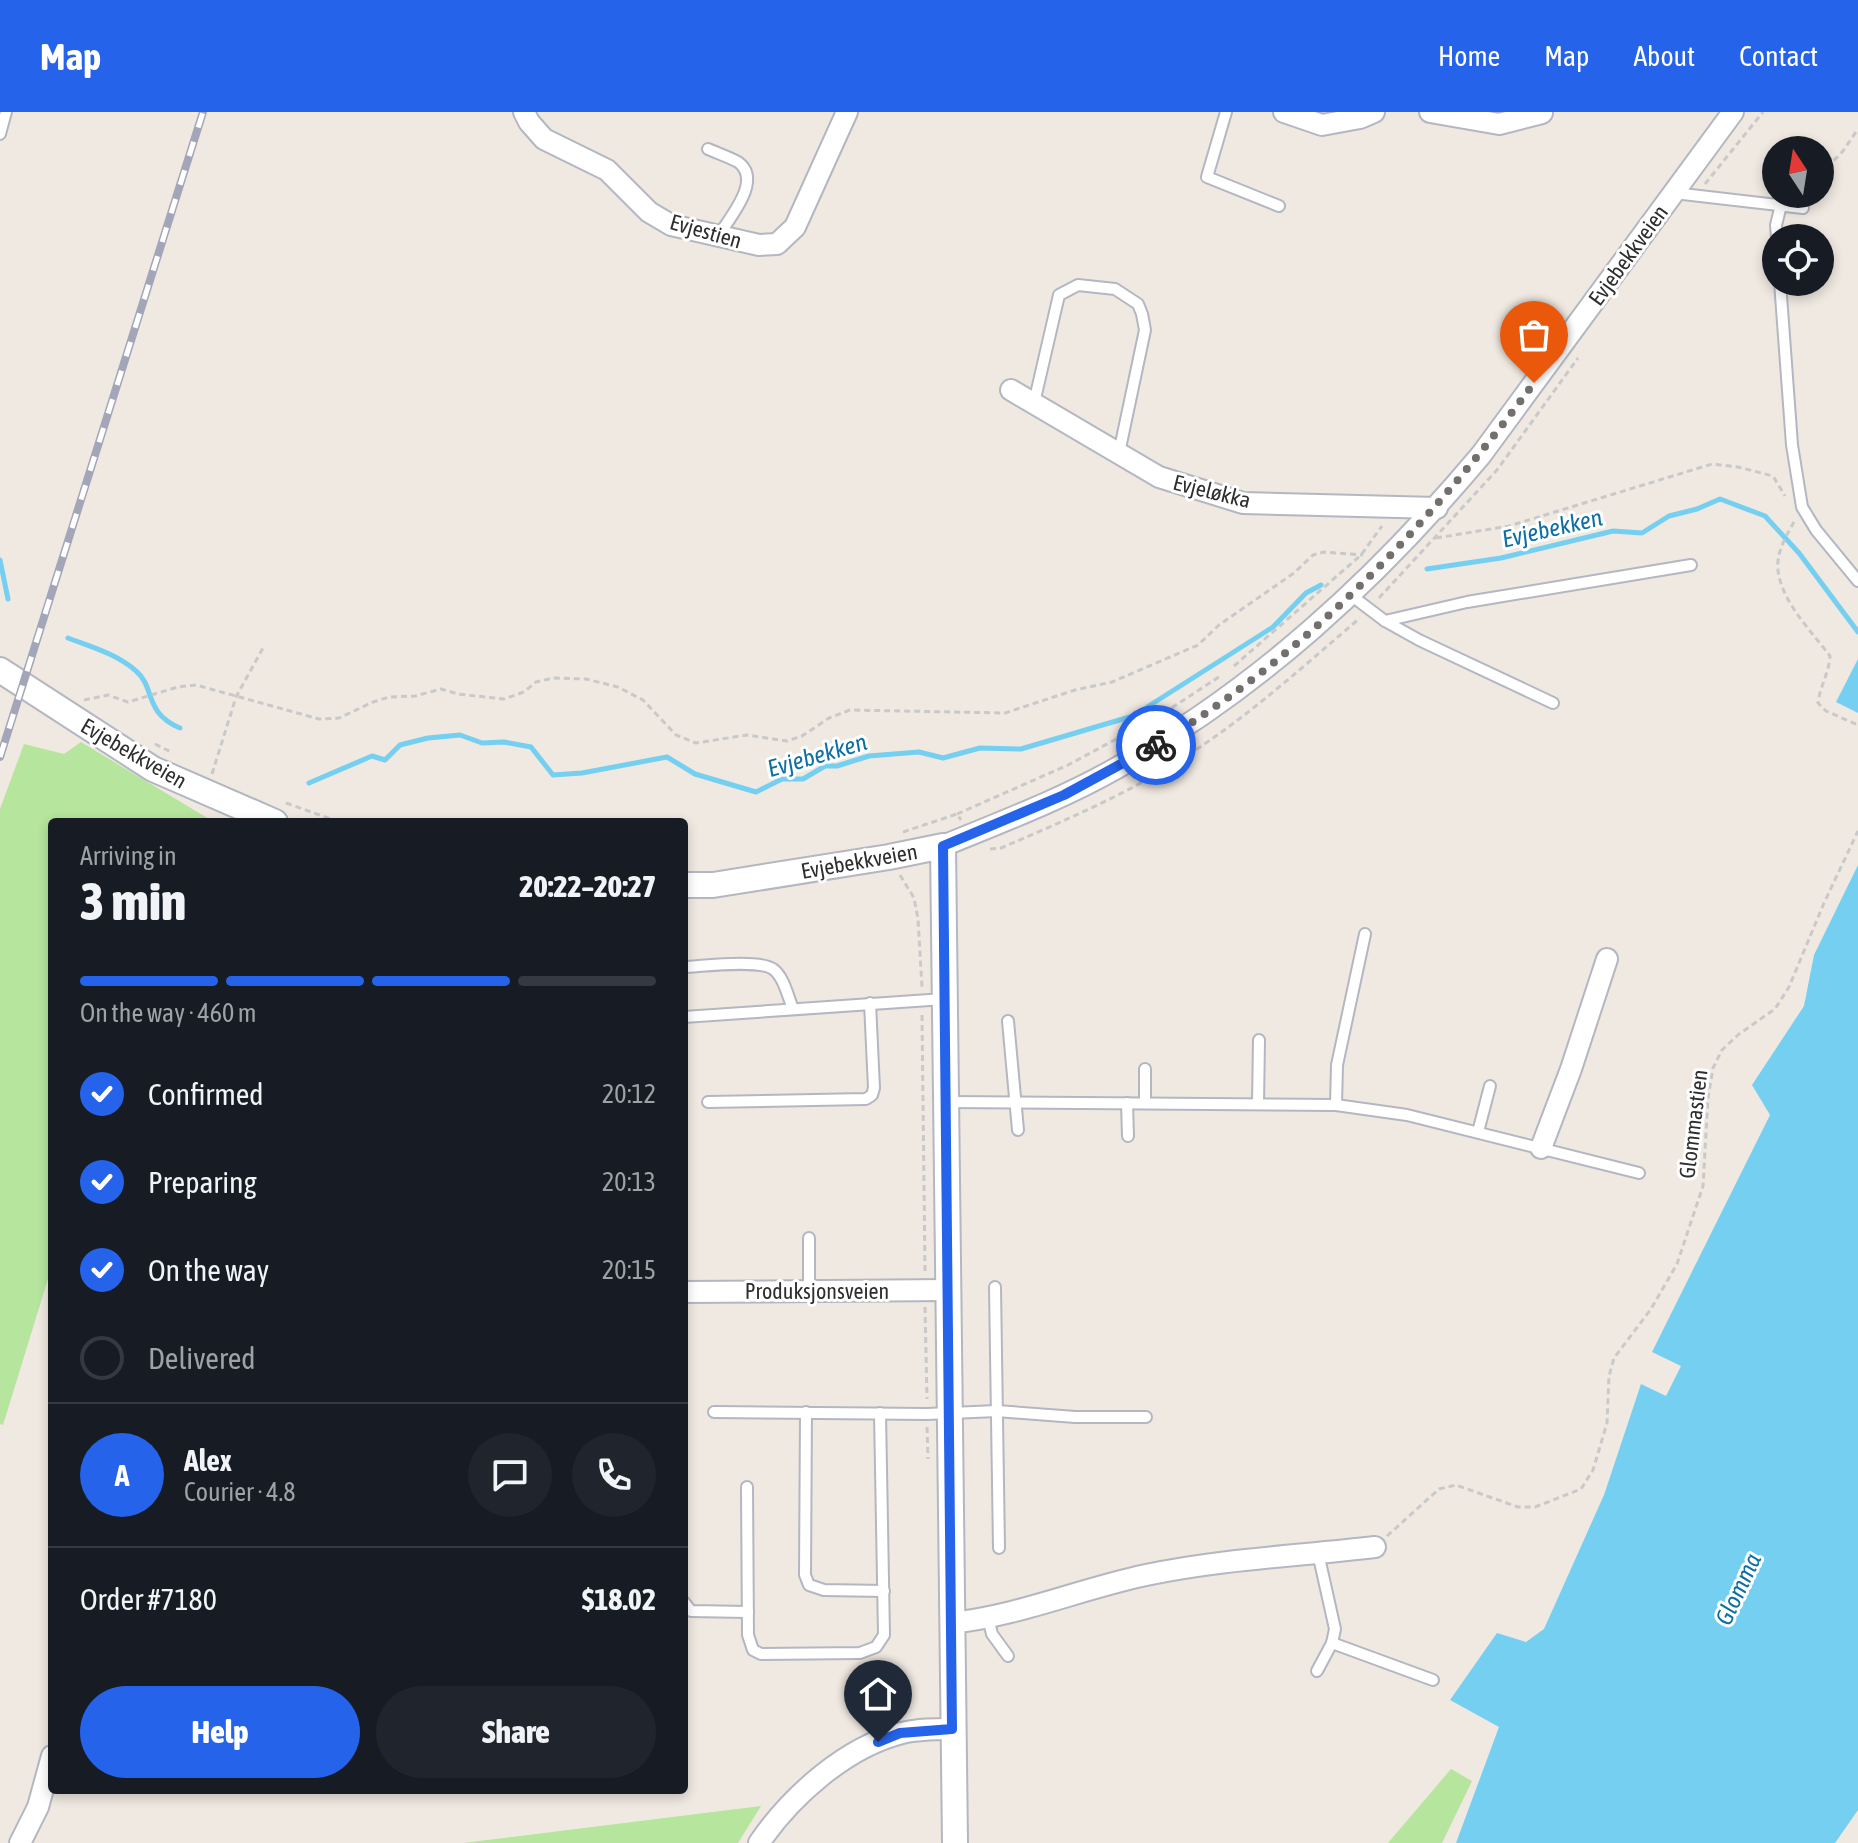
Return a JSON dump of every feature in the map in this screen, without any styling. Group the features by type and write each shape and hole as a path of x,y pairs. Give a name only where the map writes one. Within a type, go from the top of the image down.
{"street":[{"name":"Evjestien","path":"524,112 544,139 607,170 649,212 671,225 759,245 777,244 795,227 847,112"},
{"path":"1284,112 1322,125 1360,118 1374,112"},
{"path":"1430,112 1499,124 1542,113"},
{"name":"Evjebekkveien","path":"688,885 713,885 893,845 943,846 1064,795 1114,770 1176,733 1257,677 1352,596 1437,508 1481,455 1733,112"},
{"name":"Evjeløkka","path":"1011,390 1159,477 1243,503 1437,508"},
{"name":"Evjebekkveien","path":"0,670 153,769 212,784 278,812"},
{"path":"943,846 934,999 947,1102 937,1290 939,1413 951,1623 955,1843"},
{"path":"1541,1148 1607,959"},
{"name":"Produksjonsveien","path":"688,1292 937,1290"},
{"path":"951,1623 988,1618 1183,1568 1240,1559 1375,1547"},
{"path":"759,1843 795,1801 821,1777 853,1755 900,1733 952,1729"},
{"path":"20,1843 38,1807 48,1771"}],"lane":[{"path":"0,134 6,112"},
{"path":"1226,112 1207,177 1279,206"},
{"path":"708,149 738,162 748,172 745,191 718,237"},
{"path":"1674,193 1762,203"},
{"path":"1034,403 1059,295 1078,285 1115,289 1126,294 1138,304 1145,330 1119,453"},
{"path":"1781,296 1792,445 1802,507 1816,530 1858,581"},
{"path":"1385,621 1467,602 1691,565"},
{"path":"1352,596 1385,621 1419,640 1553,703"},
{"path":"1336,1105 1337,1065 1365,934"},
{"path":"688,967 754,965 771,968 780,976 793,1009"},
{"path":"688,1017 934,999"},
{"path":"708,1102 866,1099 872,1095 874,1088 870,1003"},
{"path":"1008,1021 1018,1130"},
{"path":"1258,1104 1259,1040"},
{"path":"1145,1069 1145,1103"},
{"path":"1478,1132 1490,1086"},
{"path":"947,1102 1336,1105 1407,1115 1639,1173"},
{"path":"1127,1103 1128,1136"},
{"path":"809,1238 809,1291"},
{"path":"995,1287 999,1548"},
{"path":"714,1412 997,1411 1075,1417 1146,1417"},
{"path":"806,1412 805,1575 809,1585 824,1590 884,1591"},
{"path":"747,1487 748,1612 753,1650 761,1654 860,1653 876,1647 884,1635 880,1413"},
{"path":"1317,1671 1332,1643 1335,1629 1318,1553"},
{"path":"688,1607 691,1611 748,1612"},
{"path":"988,1618 992,1634 1008,1656"},
{"path":"1332,1643 1433,1680"}],"path":[{"path":"1697,195 1763,112"},
{"path":"1834,160 1858,129"},
{"path":"957,814 981,849 1001,848 1095,806 1172,765 1260,704 1369,608 1436,538 1497,470 1578,358"},
{"path":"1436,538 1509,526 1712,464 1773,476 1789,503"},
{"path":"928,1461 939,1413 934,999 914,898 893,845 1068,765 1170,709 1228,671 1361,555 1396,507"},
{"path":"1792,526 1782,544 1777,569 1785,595 1830,656 1830,668 1820,687 1818,703 1826,711 1858,725"},
{"path":"89,708 77,701 108,695 128,702 196,685 319,719 339,718 389,697 415,696 441,689 481,698 504,699 544,680 586,679 618,687 643,700 676,735 696,743 747,735 787,741 850,710 1005,713 1064,693 1112,682 1198,645 1239,610 1294,573 1313,555 1324,552 1386,560"},
{"path":"212,784 236,697 263,648"},
{"path":"152,742 177,756"},
{"path":"201,767 212,784"},
{"path":"278,812 315,818"},
{"name":"Glommastien","path":"1375,1547 1425,1498 1439,1489 1456,1485 1518,1507 1535,1507 1581,1489 1593,1470 1607,1423 1609,1376 1614,1358 1651,1309 1677,1264 1703,1186 1708,1098 1713,1068 1722,1050 1775,1009 1789,987 1858,831"}],"green space":[{"path":"81,742 207,818 48,818 48,1279 3,1425 0,1424 0,809 24,744 64,754"},
{"path":"1451,1769 1472,1781 1442,1843 1388,1843"},
{"path":"761,1806 738,1843 463,1843"}],"water":[{"path":"1858,659 1858,713 1836,702"},
{"name":"Glomma","path":"1858,865 1858,1810 1835,1843 1456,1843 1499,1727 1450,1700 1497,1633 1526,1642 1544,1629 1604,1495 1641,1384 1666,1396 1681,1366 1652,1352 1770,1115 1752,1085 1804,1006 1814,955"}],"waterway":[{"name":"Evjebekken","path":"1427,569 1501,558 1613,531 1642,533 1669,516 1720,499 1765,516 1799,553 1858,632"},
{"path":"0,560 8,599"},
{"name":"Evjebekken","path":"309,783 372,756 385,760 400,745 460,735 482,743 504,742 531,747 553,775 582,773 667,757 695,774 756,792 782,779 803,779 825,766 837,766 869,756 919,752 943,758 980,748 1021,749 1133,716 1273,627 1306,593 1321,585"},
{"name":"Evjebekken","path":"68,638 129,665 142,678 160,715 180,728"}],"railway":[{"path":"0,757 203,112"}],"way so far":[{"path":"1156,745 1257,677 1352,596 1437,508 1534,383"}],"route":[{"path":"878,1742 917,1730 952,1729 943,846 1064,795 1156,745"}]}
